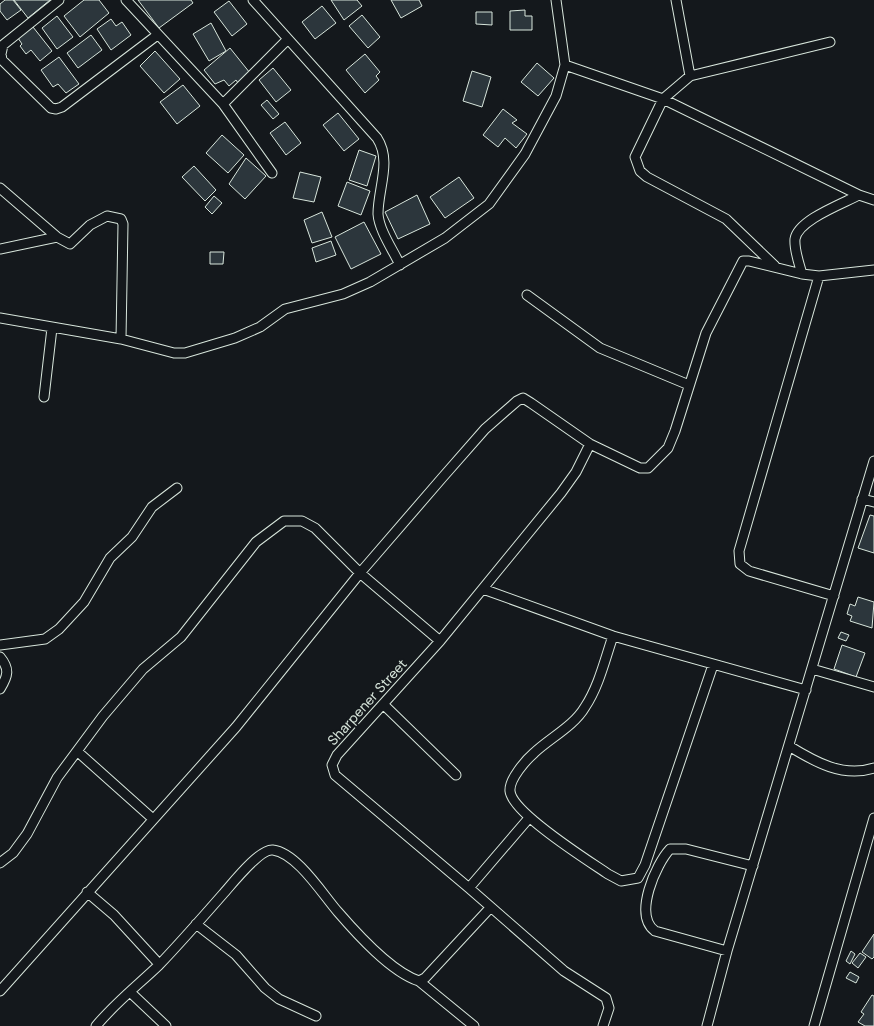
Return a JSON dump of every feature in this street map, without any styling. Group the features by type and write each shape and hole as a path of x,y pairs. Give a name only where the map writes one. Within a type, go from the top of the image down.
{"street":[{"path":"59,0 3,45 1,54 2,60 51,108 62,107 156,36"},
{"path":"126,0 156,36 223,104 272,174"},
{"path":"253,0 377,138 384,149 385,161 381,179 378,216 400,264"},
{"path":"0,318 121,339 174,353 195,352 260,327 285,310 343,294 370,282 445,238 489,204 542,126 556,96 565,65 556,0"},
{"path":"676,0 690,76"},
{"path":"223,104 287,40"},
{"path":"775,266 726,219 659,185 640,171 634,157 663,99 690,76 830,42"},
{"path":"565,65 663,99 859,195 874,200"},
{"path":"0,188 57,237 67,243 72,243 90,225 107,216 121,219 123,224 121,339"},
{"path":"802,274 795,242 797,232 804,224 859,195"},
{"path":"0,249 57,237"},
{"path":"0,991 236,727 360,573 485,429 517,400 522,398 532,403 590,444 640,468 648,468 668,448 675,432 706,333 739,266 743,262 749,261 802,274 819,276 874,270"},
{"path":"819,276 739,551 740,564 749,571 834,596"},
{"path":"527,295 600,348 689,385"},
{"path":"44,397 52,328"},
{"name":"Sharpener Street","path":"590,444 576,472 561,493 440,641 337,755 332,764 335,775 469,888 490,908 564,971 606,998 609,1002 609,1008 603,1026"},
{"path":"707,1026 727,951 874,461"},
{"path":"0,645 45,639 59,630 84,602 110,558 132,537 152,507 177,488"},
{"path":"862,499 874,502"},
{"path":"0,863 12,853 27,834 57,778 103,716 143,669 181,637 256,542 278,524 284,521 302,521 315,528 360,573 440,641"},
{"path":"483,589 613,636 806,690"},
{"path":"613,636 597,683 585,708 574,720 530,756 513,780 510,791 514,802 529,818 608,874 621,881 638,878 645,865 713,665"},
{"path":"0,657 7,668 8,676 0,688"},
{"path":"812,669 874,687"},
{"path":"383,704 456,775"},
{"path":"789,746 815,762 838,770 864,771 874,768"},
{"path":"78,752 153,819"},
{"path":"469,888 529,818"},
{"path":"814,1026 874,818"},
{"path":"727,951 656,931 650,927 647,916 647,896 658,866 670,849 686,849 753,866"},
{"path":"96,1026 159,964 263,852 275,850 291,859 306,874 338,913 378,954 411,978 419,980 474,1026"},
{"path":"88,892 114,915 159,964"},
{"path":"419,980 425,978 490,908"},
{"path":"196,924 236,955 265,988 279,999 316,1016"},
{"path":"130,992 166,1026"}],"building":[{"path":"5,0 13,0 21,10 7,20 0,11 0,4"},
{"path":"14,0 50,0 28,18"},
{"path":"84,0 99,0 109,13 80,37 64,16"},
{"path":"138,0 191,0 193,3 159,28"},
{"path":"331,0 357,0 362,6 344,20"},
{"path":"391,0 419,0 422,6 401,18"},
{"path":"229,1 247,24 232,36 214,12"},
{"path":"322,6 336,23 315,39 302,22"},
{"path":"525,10 525,16 532,16 532,30 510,30 510,11"},
{"path":"476,12 492,12 492,25 476,24"},
{"path":"362,15 380,37 368,48 349,26"},
{"path":"57,16 73,37 57,49 42,28"},
{"path":"111,19 116,26 122,22 131,35 111,50 97,29"},
{"path":"211,23 226,51 209,61 193,34"},
{"path":"33,27 52,51 40,61 31,50 26,54 20,46 22,44 18,38"},
{"path":"91,35 102,50 78,68 67,53"},
{"path":"230,48 250,73 238,83 236,80 229,86 224,80 215,84 204,70"},
{"path":"155,51 180,79 164,93 140,66"},
{"path":"365,54 380,72 376,76 379,80 365,93 346,70"},
{"path":"59,57 79,84 66,93 58,84 53,87 41,70"},
{"path":"537,63 554,78 538,96 521,82"},
{"path":"273,68 291,90 276,102 259,80"},
{"path":"472,71 491,77 482,107 463,101"},
{"path":"183,85 200,106 177,124 160,102"},
{"path":"267,100 279,114 273,119 261,105"},
{"path":"503,109 517,120 512,123 527,134 516,148 505,138 498,147 483,135"},
{"path":"338,113 359,139 344,151 323,125"},
{"path":"285,122 301,143 286,155 270,133"},
{"path":"222,135 244,155 228,173 206,153"},
{"path":"359,150 376,156 367,186 349,180"},
{"path":"246,158 266,176 245,199 229,184"},
{"path":"194,166 216,190 205,201 182,177"},
{"path":"300,172 321,177 314,202 293,198"},
{"path":"459,177 474,198 445,218 430,197"},
{"path":"347,182 370,191 361,215 338,206"},
{"path":"417,195 430,224 398,239 385,212"},
{"path":"214,196 222,203 212,214 205,207"},
{"path":"322,212 332,237 312,243 304,220"},
{"path":"364,222 381,254 351,269 335,237"},
{"path":"331,241 336,255 316,262 312,248"},
{"path":"210,252 224,252 223,264 210,264"},
{"path":"870,515 874,516 874,553 858,548"},
{"path":"858,597 874,602 872,628 850,621 852,616 847,614 850,604 855,606"},
{"path":"841,632 849,635 846,641 838,638"},
{"path":"842,645 865,653 856,677 834,669"},
{"path":"874,934 874,957 872,959 862,952"},
{"path":"851,951 855,954 850,964 846,961"},
{"path":"860,953 866,957 858,968 852,963"},
{"path":"850,972 859,977 856,983 846,978"},
{"path":"872,995 874,996 874,1026 865,1026 858,1022 864,1014 861,1012"}]}
